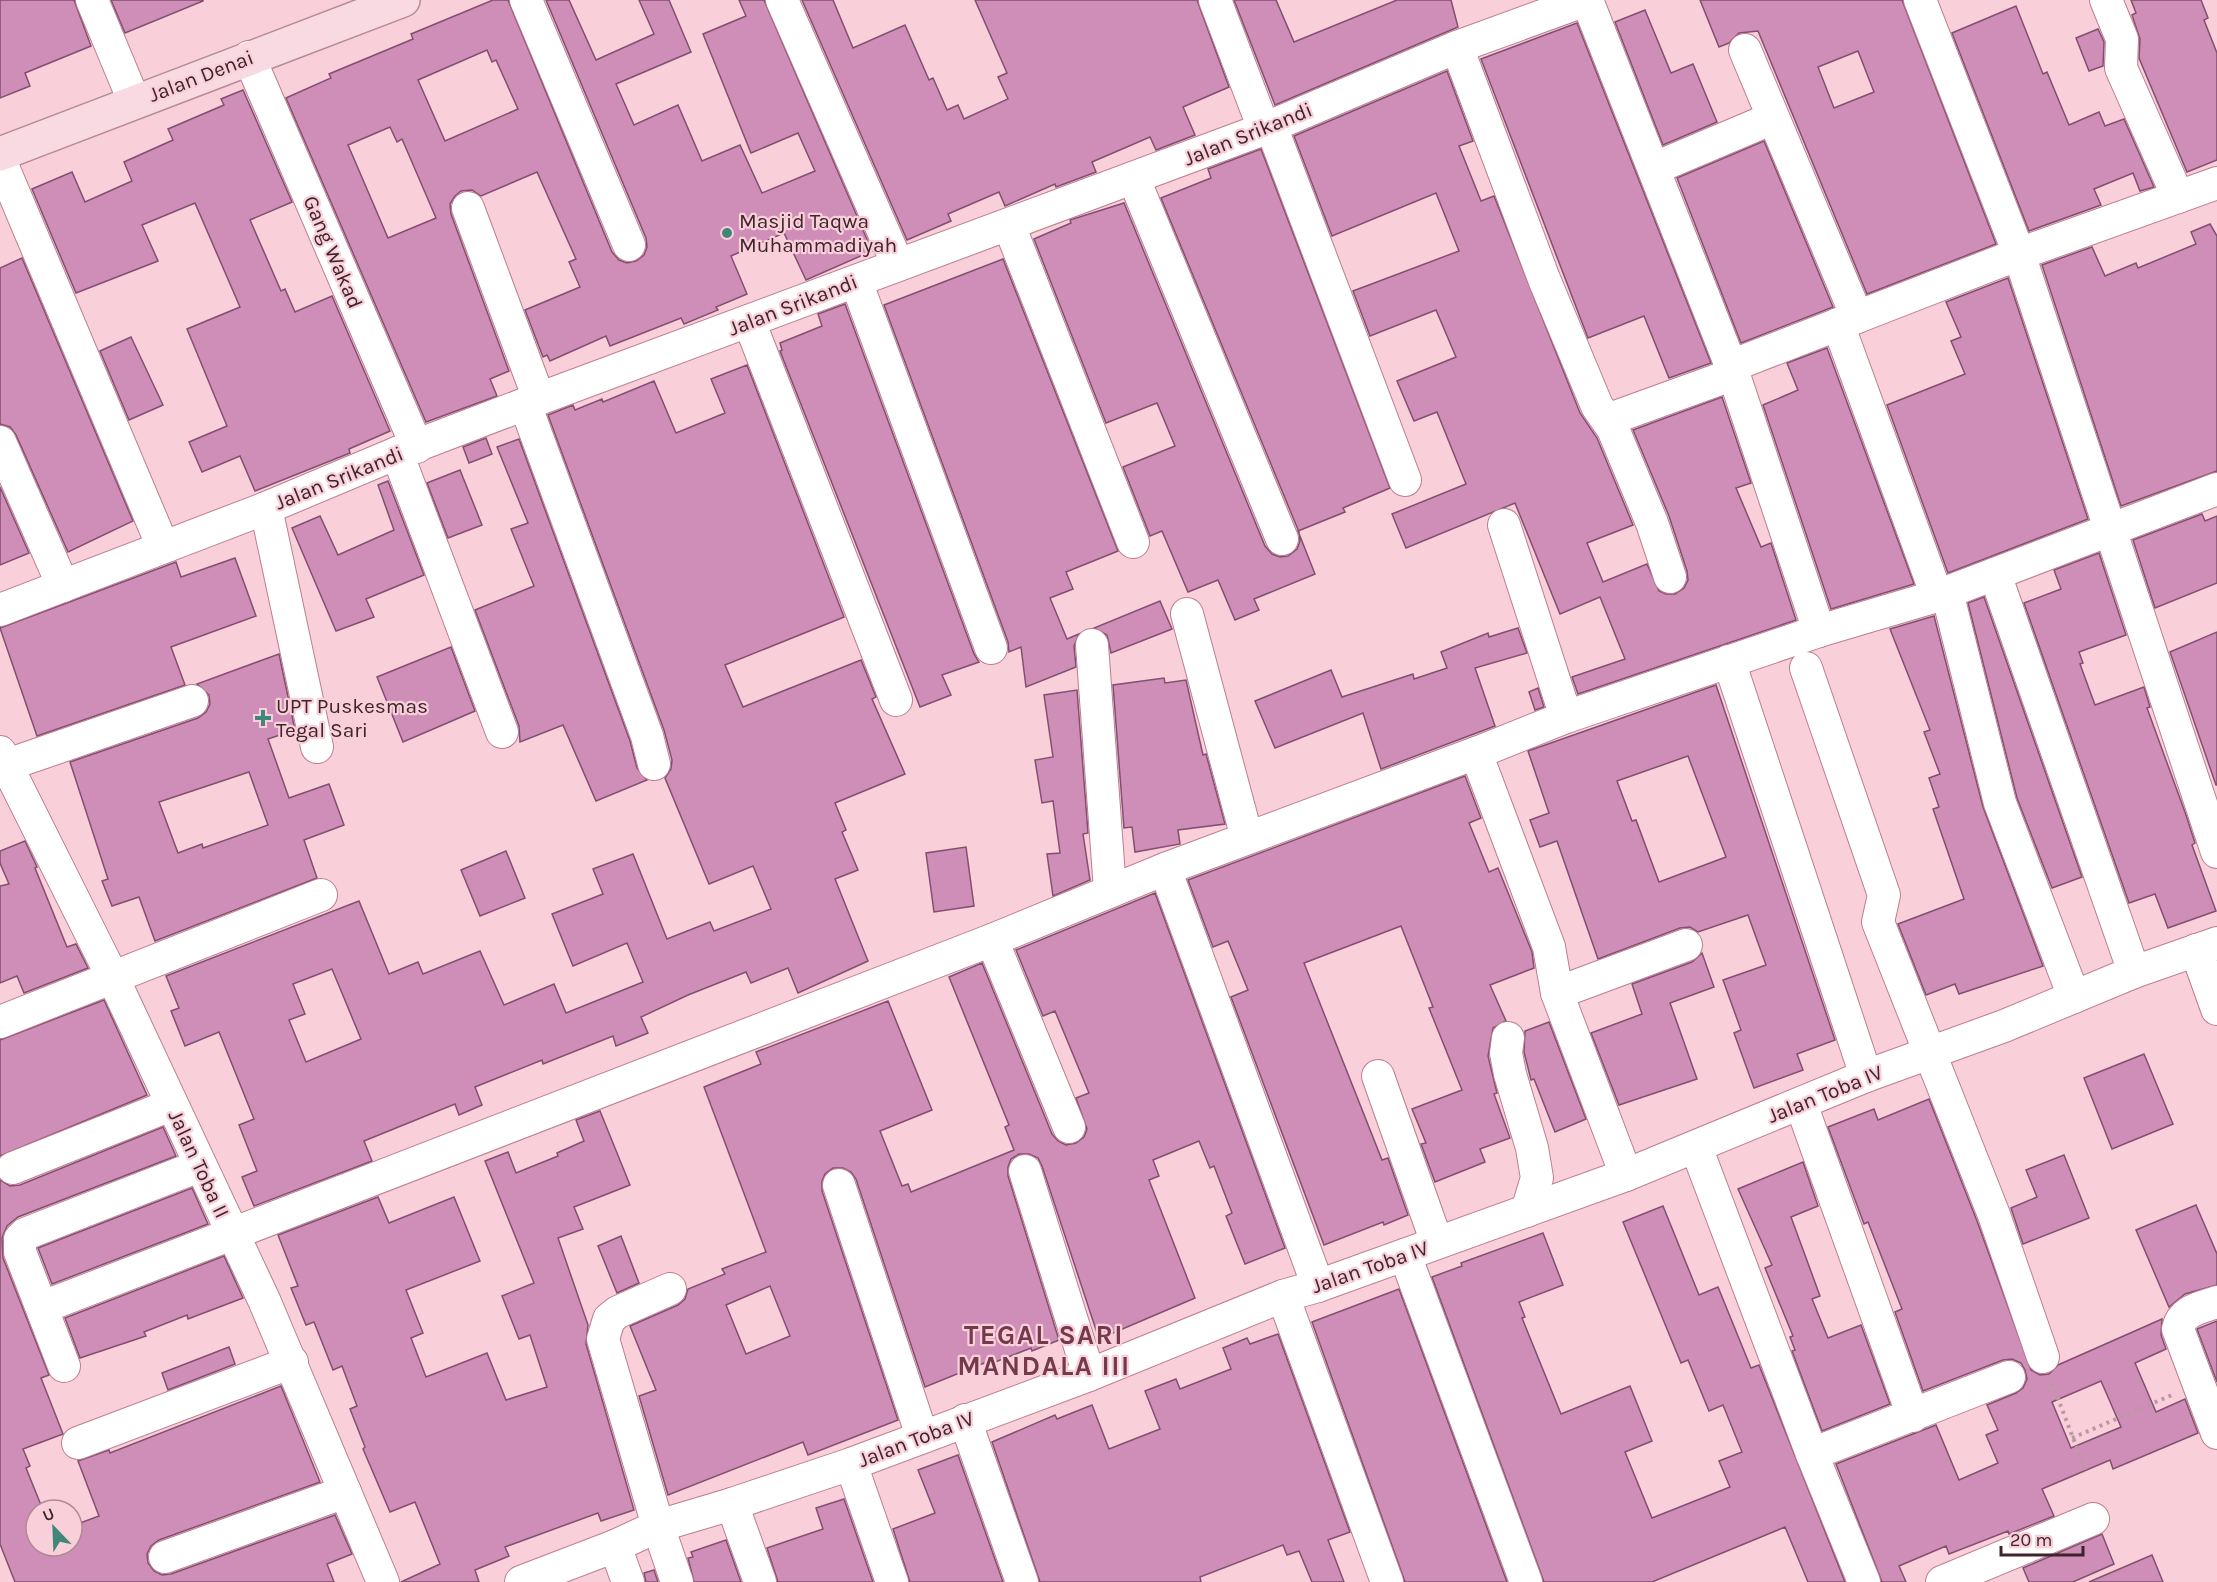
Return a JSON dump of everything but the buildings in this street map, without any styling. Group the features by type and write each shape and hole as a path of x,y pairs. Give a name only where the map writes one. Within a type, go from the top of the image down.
{"main road":[{"name":"Jalan Denai","path":"0,154 249,57 404,0"}],"street":[{"path":"92,0 134,102"},
{"path":"526,0 629,245"},
{"path":"782,0 898,265"},
{"path":"1215,0 1405,480"},
{"path":"1586,0 1655,168 1732,370 1819,631"},
{"name":"Jalan Srikandi","path":"0,610 266,508 532,402 1267,128 1457,48 1586,0"},
{"path":"1920,0 2019,254 2217,852"},
{"path":"2106,0 2122,39 2121,68 2178,197"},
{"path":"1457,48 1544,279 1597,406 1607,420 1652,523 1670,577"},
{"path":"1745,50 1773,118 1848,320 1942,594 2001,803 2074,997"},
{"name":"Gang Wakad","path":"249,57 407,450 502,732"},
{"path":"1655,168 1773,118"},
{"path":"0,160 163,547"},
{"path":"1134,179 1282,539"},
{"path":"1607,420 1848,320 2019,254 2217,183"},
{"path":"468,208 647,736 654,764"},
{"path":"1009,225 1133,542"},
{"path":"856,281 991,648"},
{"path":"749,321 896,700"},
{"path":"0,442 63,586"},
{"path":"43,1307 234,1236 992,940 1110,890 1566,717 1819,631 1942,594 2217,489"},
{"path":"266,508 317,747"},
{"path":"1504,525 1566,717"},
{"path":"1995,574 2134,972"},
{"path":"1187,614 1247,838"},
{"path":"1092,645 1110,890"},
{"path":"1729,661 1866,1076"},
{"path":"1806,668 1884,895 1878,922 1994,1215 2043,1357"},
{"path":"3,759 192,700"},
{"path":"1476,753 1549,947 1557,993 1626,1175"},
{"name":"Jalan Toba II","path":"3,759 113,978 199,1167 234,1236 292,1362 383,1582"},
{"path":"1165,869 1318,1286"},
{"path":"0,1022 321,895"},
{"path":"992,940 1069,1127"},
{"path":"1557,993 1686,945"},
{"path":"2207,947 2217,1009"},
{"name":"Jalan Toba IV","path":"521,1582 615,1546 658,1526 851,1464 1089,1375 1283,1296 1406,1255 1626,1175 1866,1076 1929,1054 2134,972 2207,947"},
{"path":"1508,1038 1506,1053 1510,1074 1532,1148 1537,1178 1527,1211"},
{"path":"1378,1076 1437,1243"},
{"path":"1801,1104 1913,1416"},
{"path":"14,1168 171,1106"},
{"path":"1695,1147 1812,1454 1864,1582"},
{"path":"64,1366 20,1252 20,1239 25,1234 199,1167"},
{"path":"1026,1171 1089,1375"},
{"path":"839,1185 922,1436"},
{"path":"1406,1255 1526,1582"},
{"path":"670,1289 618,1312 609,1319 603,1339 658,1526 678,1582"},
{"path":"1283,1296 1387,1582"},
{"path":"2217,1302 2188,1313 2180,1319 2178,1329 2180,1341 2217,1433"},
{"path":"78,1443 292,1362"},
{"path":"1812,1454 2009,1377"},
{"path":"965,1420 1022,1582"},
{"path":"851,1464 892,1582"},
{"path":"165,1557 345,1492"},
{"path":"732,1504 760,1582"},
{"path":"1960,1579 2093,1519"},
{"path":"615,1546 628,1582"}],"path":[{"path":"2043,1357 2086,1472"},
{"path":"2072,1438 2197,1383"}],"place":[{"name":"Masjid Taqwa Muhammadiyah","path":"727,233"},
{"name":"UPT Puskesmas Tegal Sari","path":"263,718"}],"district":[{"name":"TEGAL SARI MANDALA III","path":"1044,1350"}]}
